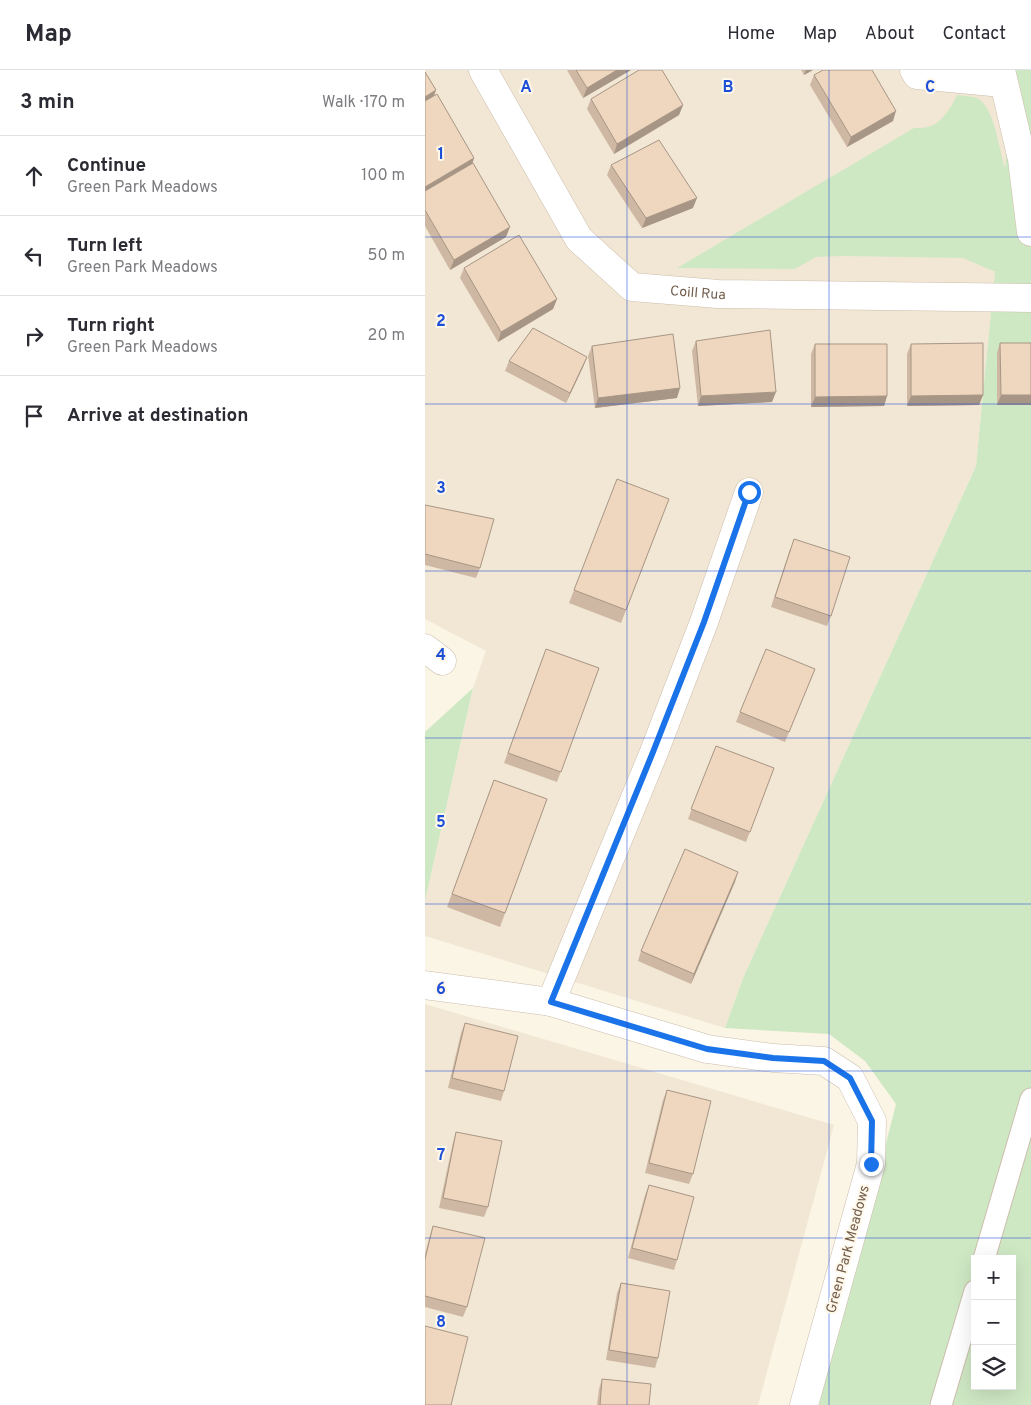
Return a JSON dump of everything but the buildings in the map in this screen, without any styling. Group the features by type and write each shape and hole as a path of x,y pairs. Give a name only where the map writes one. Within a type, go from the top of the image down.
{"street":[{"name":"Coill Rua","path":"483,70 579,240 632,287 718,294 1031,298"},
{"path":"914,70 917,75 1002,77 1022,159 1031,232"},
{"path":"551,1002 661,734 704,622 749,492"},
{"name":"Green Park Meadows","path":"425,985 551,1002 707,1049 773,1058 824,1061 850,1078 872,1121 871,1164 804,1405"}],"lane":[{"path":"985,1255 1031,1099"},
{"path":"941,1405 972,1300"}],"shaded area":[{"path":"425,70 1015,70 976,466 743,978 725,1028 425,936 425,901 473,688 486,651 425,619"},
{"path":"425,1004 834,1125 758,1405 425,1405"}],"green space":[{"path":"1015,70 1031,70 1031,1405 819,1405 896,1104 865,1061 829,1034 725,1028 743,978 976,466 995,271 963,258 842,256 816,257 795,269 677,268 914,128 935,124 946,113 957,95 977,98 983,103 988,110 1005,168"},
{"path":"473,688 425,901 425,732"}],"route":[{"path":"749,492 704,622 551,1002 707,1049 773,1058 824,1061 850,1078 872,1121 871,1164"}]}
